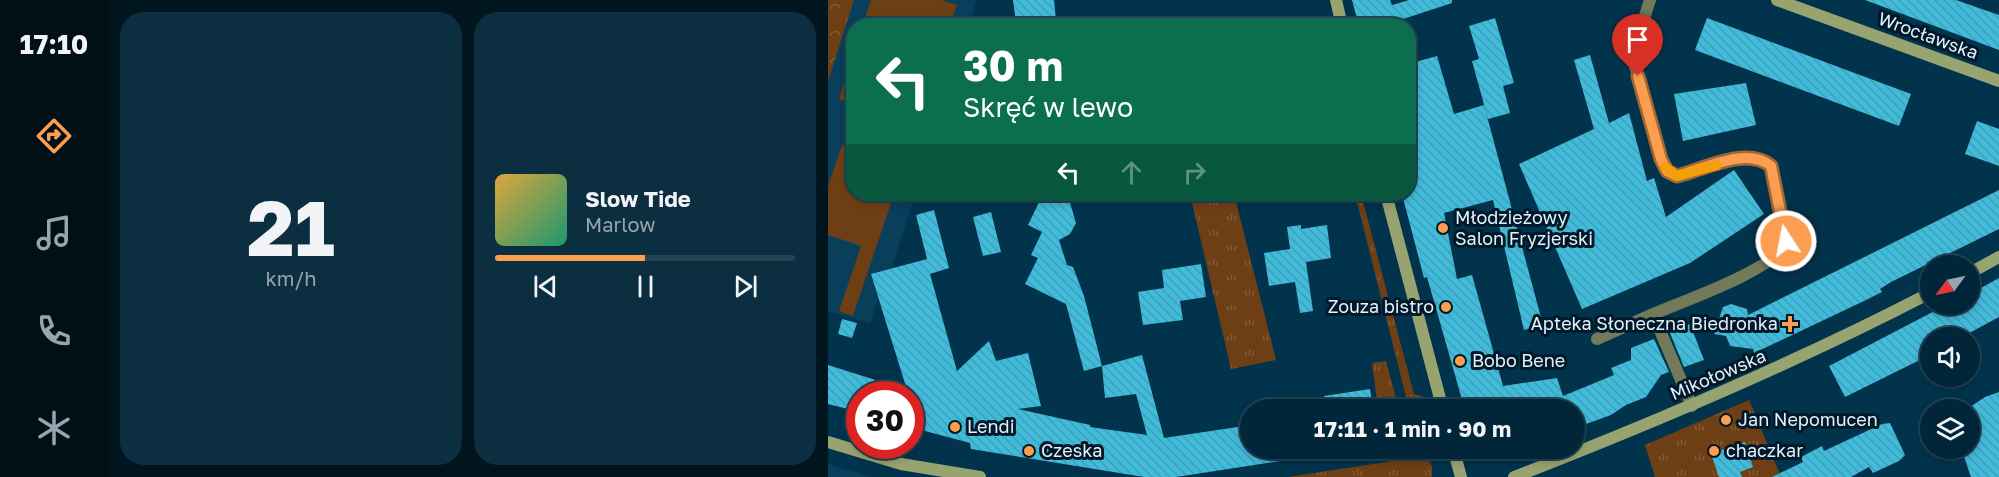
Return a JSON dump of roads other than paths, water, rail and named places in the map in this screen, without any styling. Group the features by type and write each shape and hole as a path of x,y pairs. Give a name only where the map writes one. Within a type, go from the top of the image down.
{"street":[{"path":"1336,0 1340,18"},
{"path":"1597,339 1751,272 1778,257 1786,241 1771,166 1761,158 1745,157 1677,176 1667,171 1661,159 1632,56 1650,0"},
{"name":"Wrocławska","path":"1777,0 1999,81"},
{"path":"1388,201 1440,399"},
{"path":"1980,267 1999,257"},
{"name":"Mikołowska","path":"1514,477 1692,406 1814,352 1920,298"},
{"path":"1653,314 1692,406"},
{"path":"828,442 901,464 981,477"},
{"path":"1456,459 1461,477"}],"place":[{"name":"Młodzieżowy Salon Fryzjerski","path":"1443,228"},
{"name":"Zouza bistro","path":"1446,307"},
{"name":"Apteka Słoneczna Biedronka","path":"1790,324"},
{"name":"Bobo Bene","path":"1460,361"},
{"name":"Jan Nepomucen","path":"1726,420"},
{"name":"Lendi","path":"955,427"},
{"name":"Czeska","path":"1029,451"},
{"name":"chaczkar","path":"1714,451"}]}
